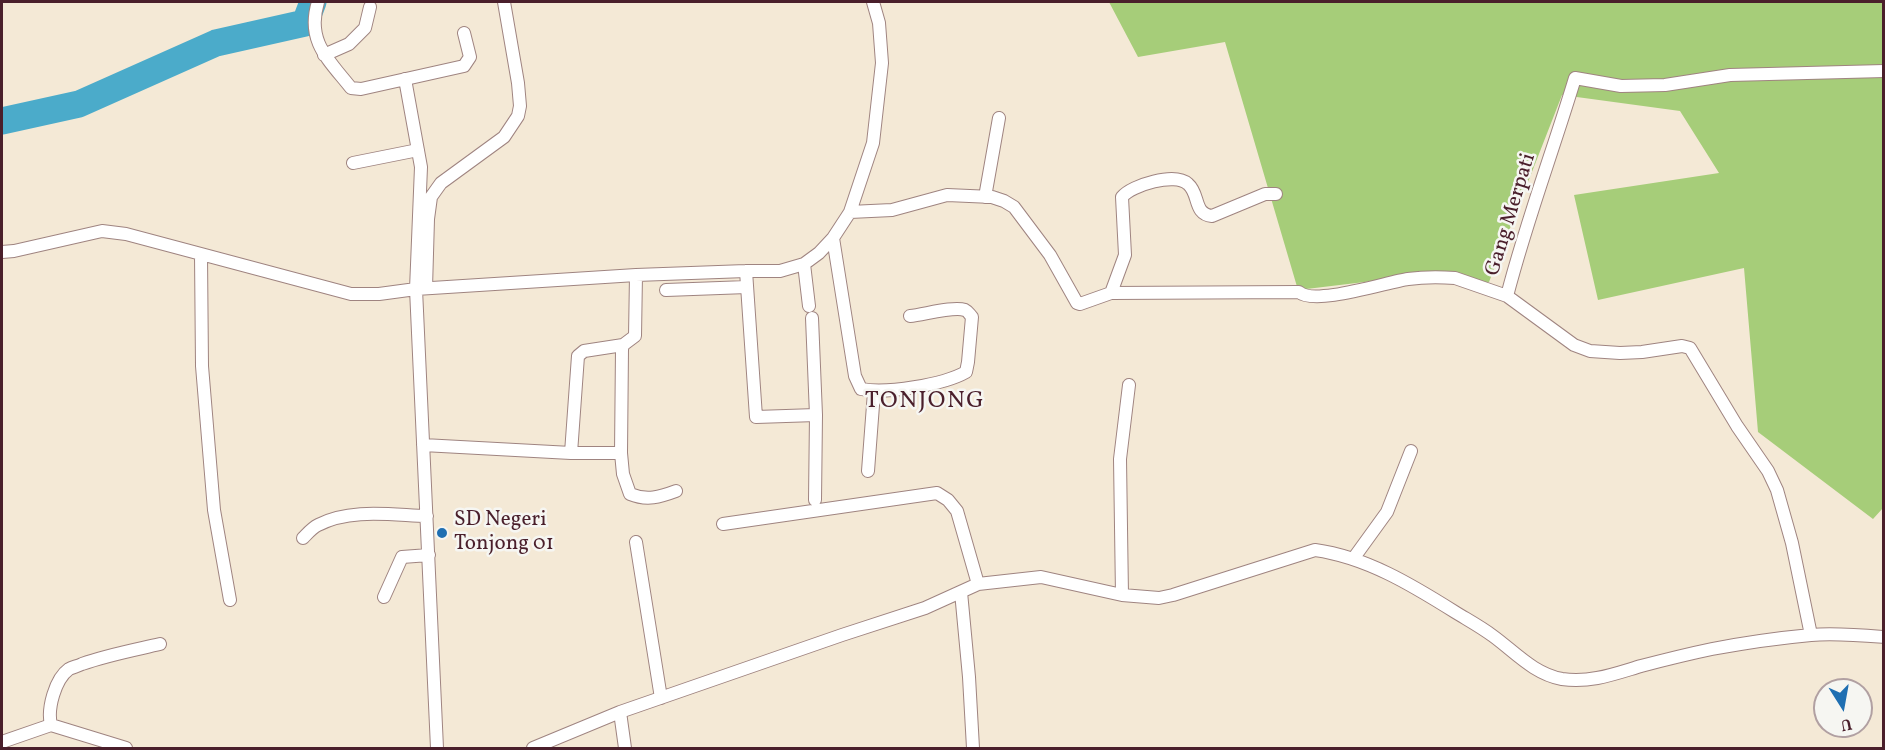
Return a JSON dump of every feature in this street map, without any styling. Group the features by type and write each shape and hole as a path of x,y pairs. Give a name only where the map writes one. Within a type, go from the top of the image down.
{"street":[{"path":"318,2 313,18 322,50 351,88 361,89 464,66 470,57 464,33"},
{"path":"421,289 430,197 441,183 504,137 518,116 520,106 518,83 504,2"},
{"path":"2,252 102,231 126,234 351,294 379,294 421,289 636,275 780,271 804,264 819,254 850,212 873,143 882,63 879,22 873,2"},
{"path":"322,50 349,44 366,28 370,7"},
{"name":"Gang Merpati","path":"985,196 1004,201 1014,207 1050,255 1077,303 1080,304 1111,293 1299,292 1302,295 1323,296 1409,279 1448,277 1507,296 1519,248 1575,78 1621,86 1665,85 1730,75 1884,71"},
{"path":"405,79 421,167 423,445 436,748"},
{"path":"850,212 892,210 947,195 985,196 999,118"},
{"path":"353,163 418,150"},
{"path":"1111,293 1125,255 1122,197 1132,189 1178,178 1188,183 1193,190 1200,211 1212,216 1265,194 1276,194"},
{"path":"833,238 855,376 861,389 874,392 928,384 955,378 966,372 969,363 972,317 968,312 952,309 910,316"},
{"path":"201,255 203,377 214,510 230,600"},
{"path":"804,264 810,312 816,416 815,500"},
{"path":"746,271 756,417 816,416"},
{"path":"572,453 578,356 584,351 623,345 635,336 636,275"},
{"path":"666,290 747,287"},
{"path":"1507,296 1574,345 1590,351 1620,353 1682,346 1690,348 1737,426 1768,471 1777,490 1792,543 1811,635"},
{"path":"623,345 621,453 623,474 630,494 645,498 658,498 676,491"},
{"path":"1122,595 1120,459 1129,385"},
{"path":"868,471 874,392"},
{"path":"423,445 572,453 621,453"},
{"path":"1353,559 1387,512 1411,451"},
{"path":"723,524 937,493 948,500 957,511 978,584"},
{"path":"303,538 316,526 336,518 358,514 427,516"},
{"path":"636,542 661,698"},
{"path":"533,748 620,712 925,608 978,584 1041,577 1122,595 1159,597 1173,595 1315,550 1353,559 1395,576 1493,636 1526,663 1547,675 1579,681 1599,679 1712,649 1811,635 1884,637"},
{"path":"384,597 402,557 429,555"},
{"path":"961,592 974,748"},
{"path":"51,725 48,714 55,690 69,669 94,660 160,644"},
{"path":"620,712 625,748"},
{"path":"2,742 51,725 126,748"}],"green space":[{"path":"1109,2 1883,2 1883,508 1873,519 1758,432 1744,268 1598,300 1574,195 1719,173 1680,111 1562,95 1489,282 1373,281 1298,290 1225,42 1138,57"}],"waterway":[{"path":"2,121 79,104 216,43 305,23 313,2"}],"place":[{"name":"SD Negeri Tonjong 01","path":"442,533"}],"district":[{"name":"TONJONG","path":"925,403"}]}
